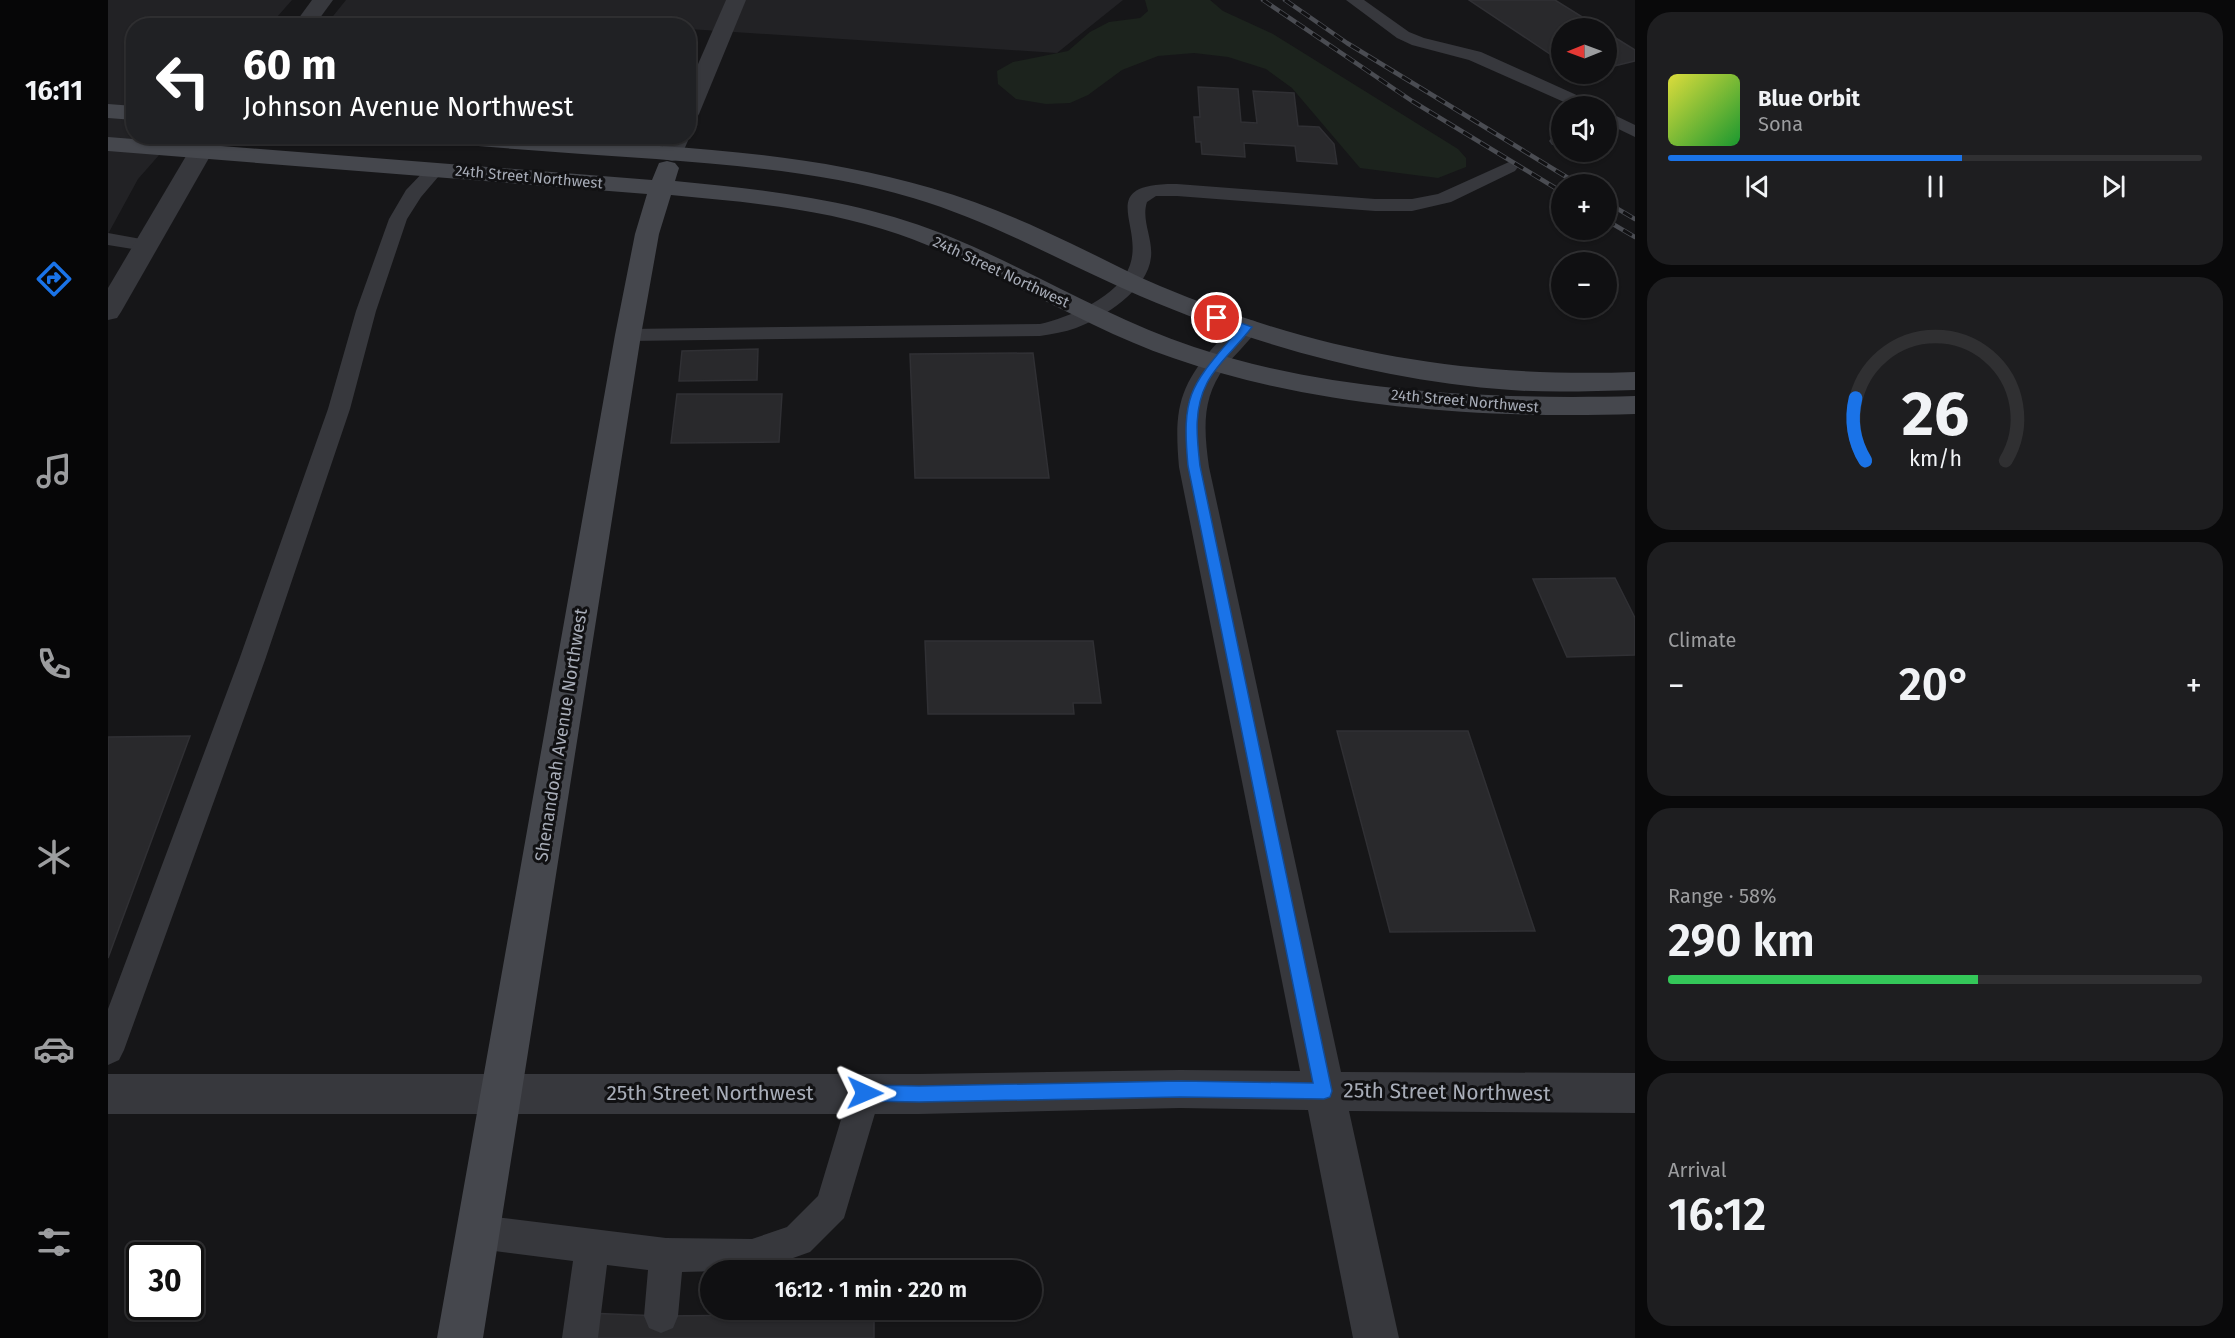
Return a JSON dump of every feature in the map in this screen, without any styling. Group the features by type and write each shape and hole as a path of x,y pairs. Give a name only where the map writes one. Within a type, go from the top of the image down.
{"main road":[{"path":"108,111 126,112"},
{"name":"24th Street Northwest","path":"108,144 660,188 810,204 917,232 976,256 1089,314 1160,345 1215,364 1275,378 1394,396 1474,405 1560,408 1635,405"},
{"name":"24th Street Northwest","path":"650,144 676,145 759,161 846,174 902,187 973,210 1034,235 1131,282 1246,327 1346,355 1446,375 1517,381 1606,384 1635,381"},
{"name":"Shenandoah Avenue Northwest","path":"460,1338 628,335 647,234 660,188 676,145"}],"street":[{"path":"309,18 323,0"},
{"path":"696,95 736,0"},
{"path":"108,312 201,151"},
{"path":"1246,327 1202,380 1193,404 1191,430 1194,466 1376,1338"},
{"name":"25th Street Northwest","path":"108,1094 502,1092 919,1094 1180,1089 1635,1093"}],"lane":[{"path":"1354,0 1402,35 1418,42 1475,56 1564,96"},
{"path":"1617,122 1635,132"},
{"path":"628,335 1040,330 1068,324 1089,314 1131,282 1139,270 1142,257 1136,209 1138,200 1146,193 1177,190 1375,205 1412,205 1444,198 1509,167"},
{"path":"108,1050 252,660 336,420 366,311 398,219 413,194 435,170"},
{"path":"108,239 145,245"},
{"path":"478,1232 666,1255 752,1256 798,1240 831,1206 865,1093"},
{"path":"580,1338 592,1247"},
{"path":"661,1316 666,1255"}],"shaded area":[{"path":"108,0 292,0 276,18 126,18 126,144 169,144 138,179 108,234"},
{"path":"346,0 1123,0 1057,53 696,29 696,18 331,18"},
{"path":"1145,0 1210,0 1223,11 1273,34 1458,149 1466,158 1466,167 1438,178 1360,168 1292,88 1266,69 1228,57 1194,53 1158,56 1122,70 1088,95 1070,103 1046,104 1016,99 998,84 997,71 1013,62 1068,51 1090,32 1109,22 1140,18 1148,11"}],"building":[{"path":"1469,0 1555,0 1584,18 1551,18 1551,55"},
{"path":"1617,39 1635,50 1635,61 1617,65"},
{"path":"1198,87 1238,89 1241,122 1257,123 1253,91 1294,93 1298,126 1319,127 1334,144 1337,164 1297,161 1295,146 1244,143 1245,157 1202,154 1201,142 1196,142 1194,117 1200,117"},
{"path":"758,349 757,380 679,381 682,351"},
{"path":"1033,353 1049,478 915,478 910,354"},
{"path":"677,394 782,394 779,442 671,443"},
{"path":"1615,578 1635,618 1635,655 1567,657 1533,579"},
{"path":"925,641 1093,641 1101,703 1073,703 1074,714 928,714"},
{"path":"1337,731 1468,731 1535,931 1390,932"},
{"path":"190,736 108,958 108,737"},
{"path":"587,1313 700,1316 700,1320 874,1320 874,1338 584,1338"}],"railway":[{"path":"1263,0 1412,101 1551,185"},
{"path":"1285,0 1347,43 1562,174"},
{"path":"1617,208 1635,219"},
{"path":"1617,226 1635,237"}],"route":[{"path":"865,1093 1180,1089 1324,1091 1194,466 1191,430 1193,404 1202,380 1246,327 1217,318"}]}
